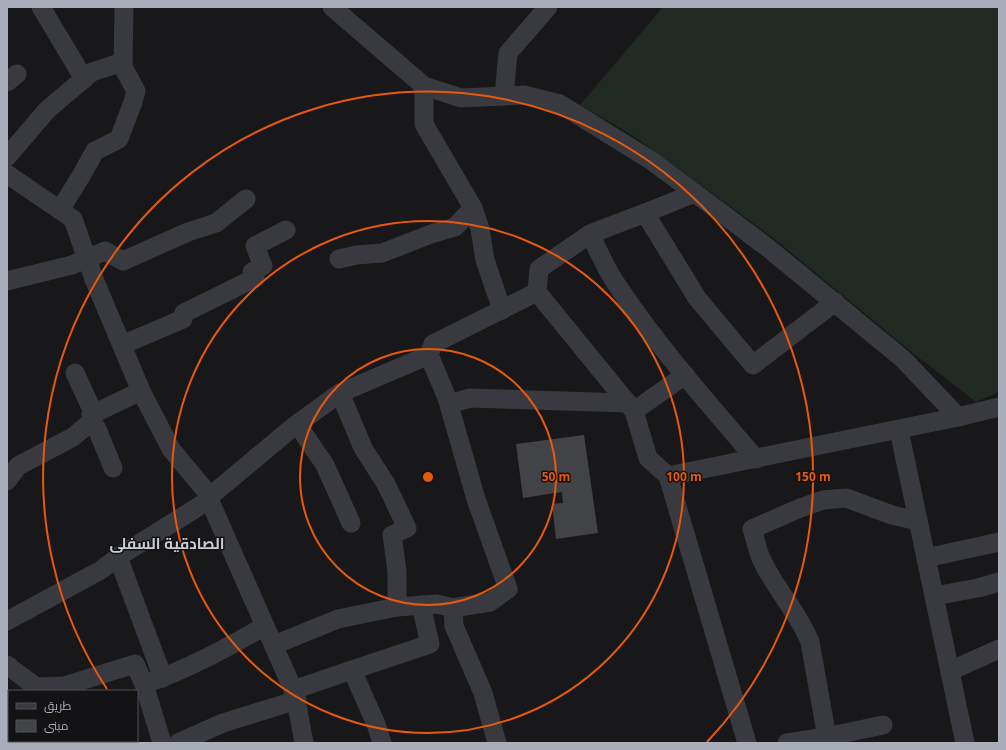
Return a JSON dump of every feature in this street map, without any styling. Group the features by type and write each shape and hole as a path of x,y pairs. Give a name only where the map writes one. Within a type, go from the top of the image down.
{"street":[{"path":"41,7 84,79"},
{"path":"332,7 424,86 460,98 524,95 560,104 652,161 768,248 835,302 903,359 958,417"},
{"path":"504,96 508,53 548,7"},
{"path":"60,210 95,150 119,139 133,102 136,91 123,67 130,8"},
{"path":"7,158 47,110 92,72 123,62"},
{"path":"424,86 424,124 473,208 480,229 485,260 502,310"},
{"path":"7,174 73,219 87,259 141,391 171,449 205,490 274,645 295,695 301,742"},
{"path":"695,194 590,234 539,269 537,292 631,407 648,458 668,476 747,743"},
{"path":"7,281 72,265 105,251 123,261 188,232 216,223 246,199"},
{"path":"338,259 382,252 455,227 473,208"},
{"path":"645,213 698,298 753,365 835,302"},
{"path":"122,345 183,318 184,313 255,278 252,272 263,266 255,246 286,230"},
{"path":"590,234 616,284 666,352 756,458"},
{"path":"274,645 338,620 397,607 437,604 452,608 490,602 508,589 476,499 449,404 429,355 433,344 537,292"},
{"path":"7,621 101,570 118,557 209,499 297,424 340,393 429,355"},
{"path":"75,373 113,468"},
{"path":"449,404 470,398 631,407 685,375"},
{"path":"7,481 18,466 74,437 93,417 141,391"},
{"path":"340,393 363,448 386,484 407,528 392,535 397,571 397,607"},
{"path":"668,476 899,430 999,407"},
{"path":"297,424 325,465 350,524"},
{"path":"899,430 965,743"},
{"path":"827,740 810,642 804,627 760,556 752,529 800,508 823,500 846,498 892,515 918,521"},
{"path":"926,558 999,542"},
{"path":"118,557 163,678"},
{"path":"934,596 978,588 999,582"},
{"path":"178,743 352,670 430,644 421,605"},
{"path":"452,608 454,626 483,693 497,743"},
{"path":"144,684 163,678 211,656 265,626"},
{"path":"950,671 999,649"},
{"path":"7,665 37,689 64,686 134,664 144,684 162,743"},
{"path":"352,670 376,724 382,743"},
{"path":"787,743 827,740 883,725"}],"shaded area":[{"path":"663,7 999,7 999,392 976,402 909,350 772,237 632,135 580,105"}],"building":[{"path":"584,435 598,533 556,539 552,504 563,503 562,492 523,498 516,444"}],"district":[{"name":"الصادقية السفلى","path":"167,543"}]}
